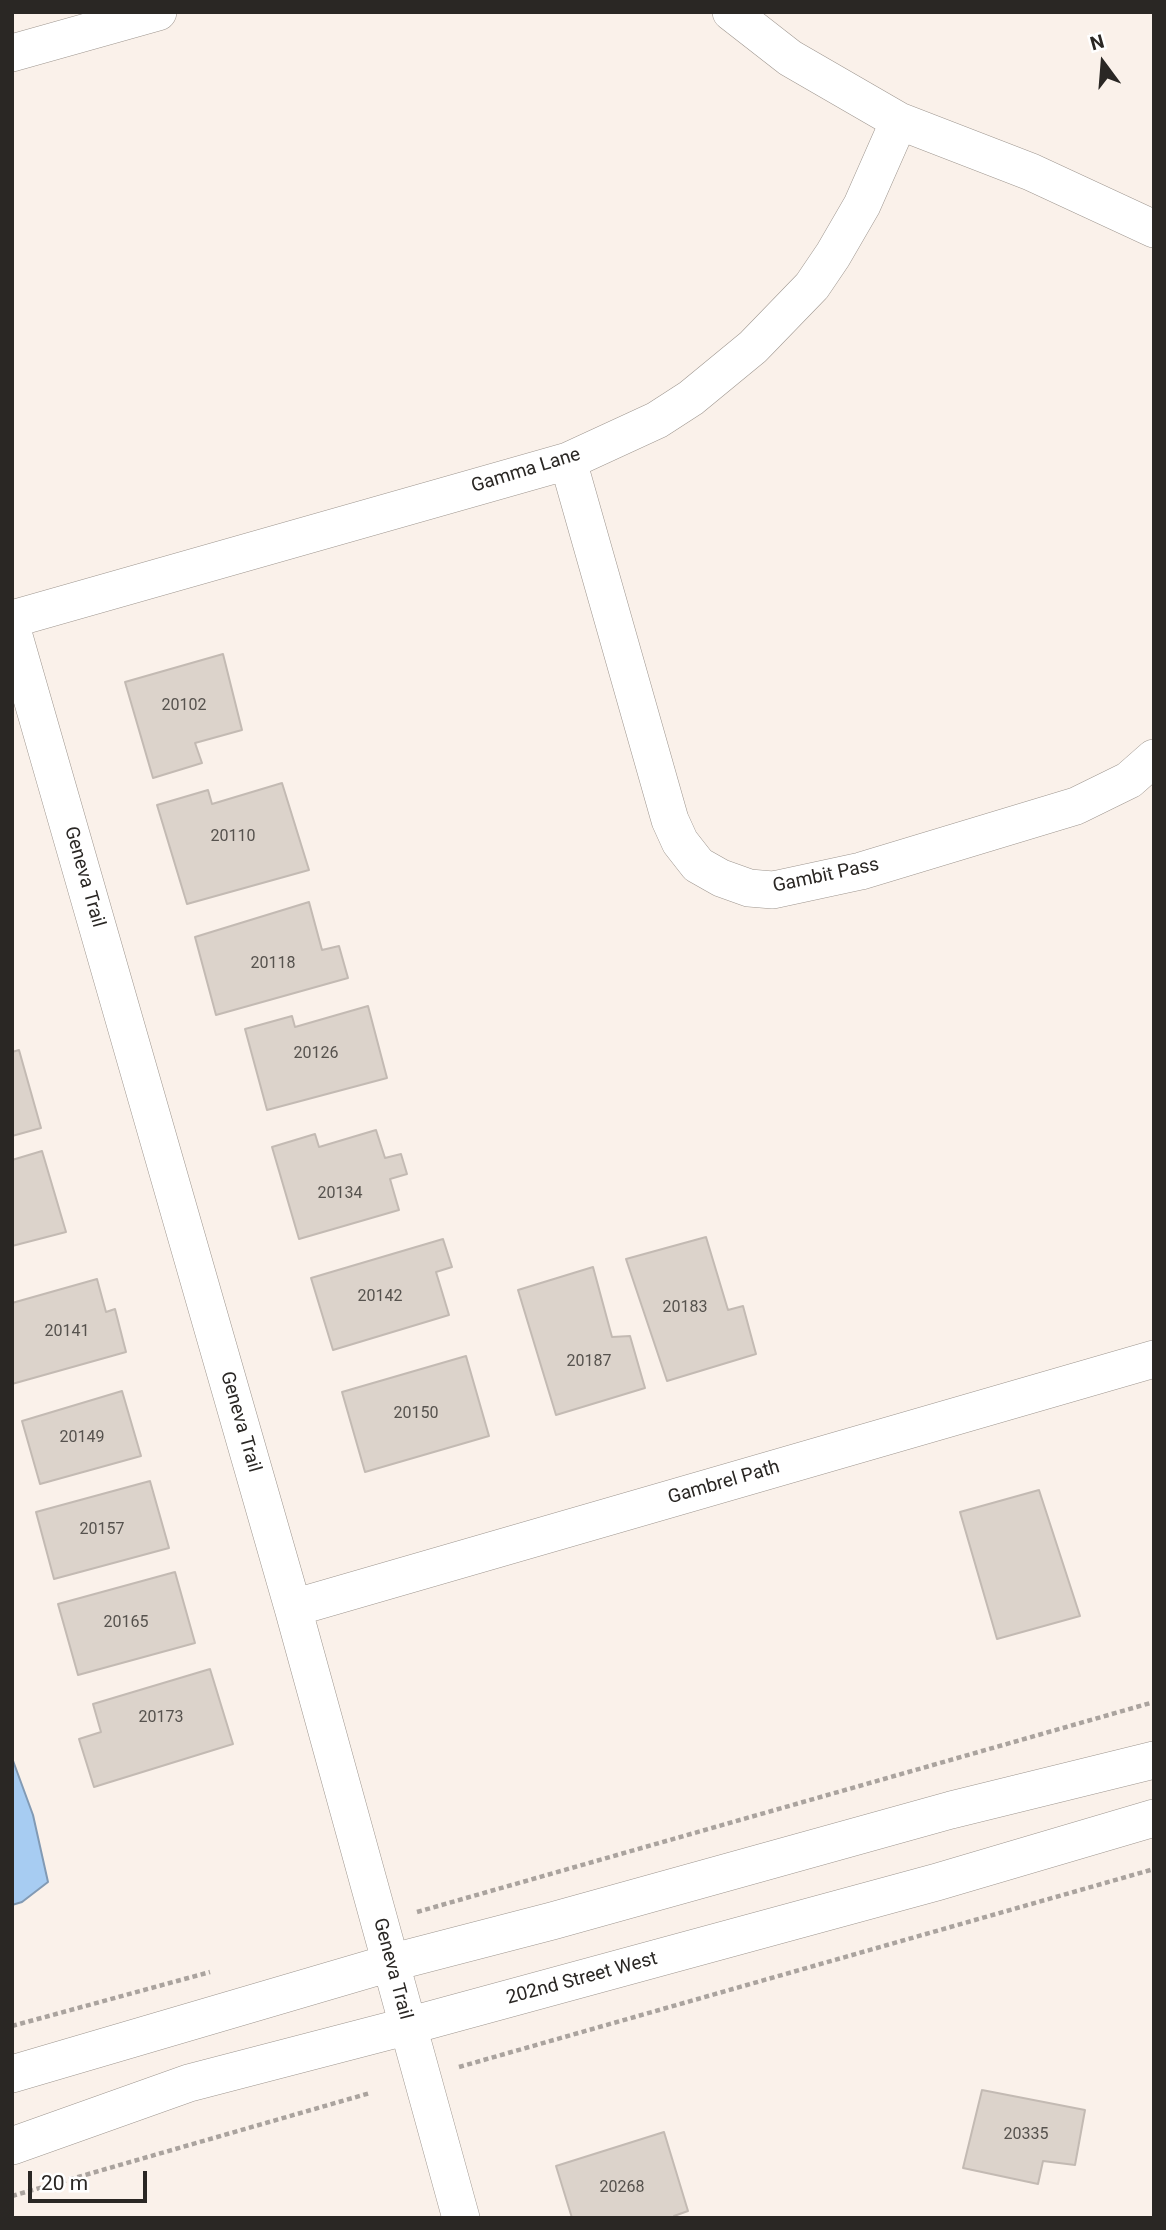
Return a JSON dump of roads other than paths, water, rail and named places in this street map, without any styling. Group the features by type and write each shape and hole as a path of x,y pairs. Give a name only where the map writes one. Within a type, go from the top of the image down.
{"street":[{"path":"12,53 158,12"},
{"path":"731,12 790,58 899,121 1031,172 1154,229"},
{"name":"Gamma Lane","path":"12,620 568,461 657,420 691,398 753,347 812,286 862,205 899,121"},
{"name":"Gambit Pass","path":"568,461 670,820 680,842 698,864 721,878 749,888 773,890 861,871 1076,806 1129,780 1154,758"},
{"name":"Geneva Trail","path":"12,629 293,1608 461,2218"},
{"name":"Gambrel Path","path":"293,1608 1154,1359"},
{"path":"12,2074 390,1963 951,1810 1154,1760"},
{"name":"202nd Street West","path":"12,2146 189,2083 937,1882 1154,1818"}],"water":[{"path":"12,1758 33,1815 48,1882 22,1902 12,1905"}]}
